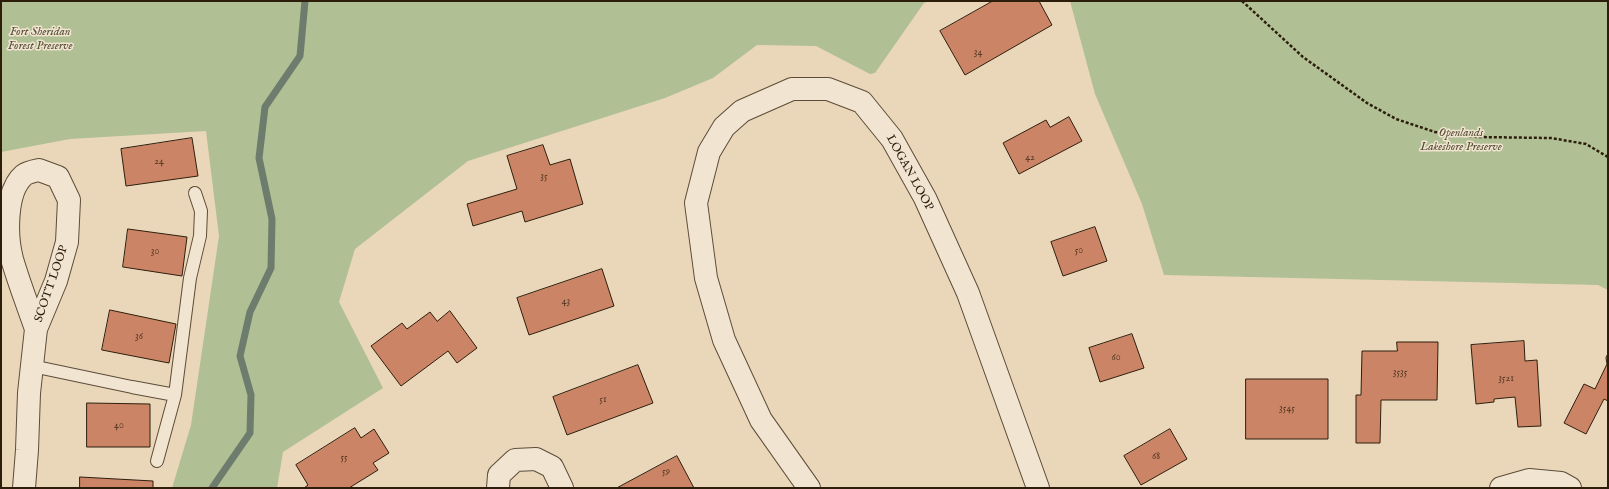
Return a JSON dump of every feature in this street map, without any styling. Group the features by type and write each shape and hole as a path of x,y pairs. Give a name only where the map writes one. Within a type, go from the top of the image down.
{"street":[{"name":"LOGAN LOOP","path":"809,488 762,420 724,340 706,278 696,203 709,152 724,127 742,111 792,89 828,89 862,102 892,139 925,198 968,293 1038,488"},
{"name":"SCOTT LOOP","path":"24,488 29,393 36,329 56,281 67,242 70,200 58,177 39,170 26,173 16,183 10,197 8,226 12,258 36,329"},
{"path":"498,488 499,475 515,460 536,459 552,467 562,488"},
{"path":"1501,488 1529,480 1561,483 1570,488"}],"lane":[{"path":"157,461 175,395 190,278 200,236 201,211 195,192"},
{"path":"32,366 175,395"}],"path":[{"path":"1242,1 1303,57 1367,103 1396,119 1435,132 1470,136 1552,138 1586,144 1608,158"}],"green space":[{"name":"Fort Sheridan Forest Preserve","path":"1,1 930,1 924,3 875,73 870,74 816,46 757,45 713,78 665,98 468,161 355,249 339,302 383,388 283,452 277,488 172,488 191,425 219,236 206,131 70,139 1,152"},
{"name":"Openlands Lakeshore Preserve","path":"1070,1 1608,1 1608,290 1598,285 1164,275 1142,204 1095,94"}],"building":[{"path":"993,1 1039,1 1052,25 965,75 940,31"},
{"path":"1069,117 1082,141 1019,174 1003,143 1046,120 1050,127"},
{"path":"192,138 198,176 126,186 121,149"},
{"path":"543,145 550,165 570,159 583,204 525,222 522,211 473,226 467,204 517,189 507,156"},
{"path":"1095,227 1107,261 1063,276 1051,242"},
{"path":"128,229 187,237 182,276 123,267"},
{"path":"602,269 614,306 529,335 517,298"},
{"path":"110,310 176,324 169,363 102,350"},
{"path":"450,311 477,348 457,363 448,351 401,386 371,346 402,323 407,329 430,312 437,321"},
{"path":"1132,334 1144,368 1100,382 1089,348"},
{"path":"1524,341 1525,361 1537,360 1541,426 1518,427 1515,397 1494,399 1494,402 1476,404 1471,345"},
{"path":"1397,342 1438,342 1437,400 1381,400 1380,443 1356,443 1356,395 1361,395 1362,351 1397,351"},
{"path":"1608,354 1608,401 1604,399 1586,434 1564,423 1584,384 1595,389 1607,364 1606,358"},
{"path":"638,365 653,403 567,435 553,397"},
{"path":"1246,379 1328,379 1328,439 1246,439"},
{"path":"87,403 150,404 150,447 87,447"},
{"path":"355,428 361,438 374,429 389,453 373,463 378,470 349,488 304,488 308,485 296,465"},
{"path":"1170,429 1187,459 1141,485 1124,456"},
{"path":"677,456 694,488 617,488"},
{"path":"80,477 153,481 153,488 80,488"}],"waterway":[{"path":"212,488 250,433 251,395 240,356 250,312 271,268 272,219 259,158 265,107 300,56 305,1"}]}
